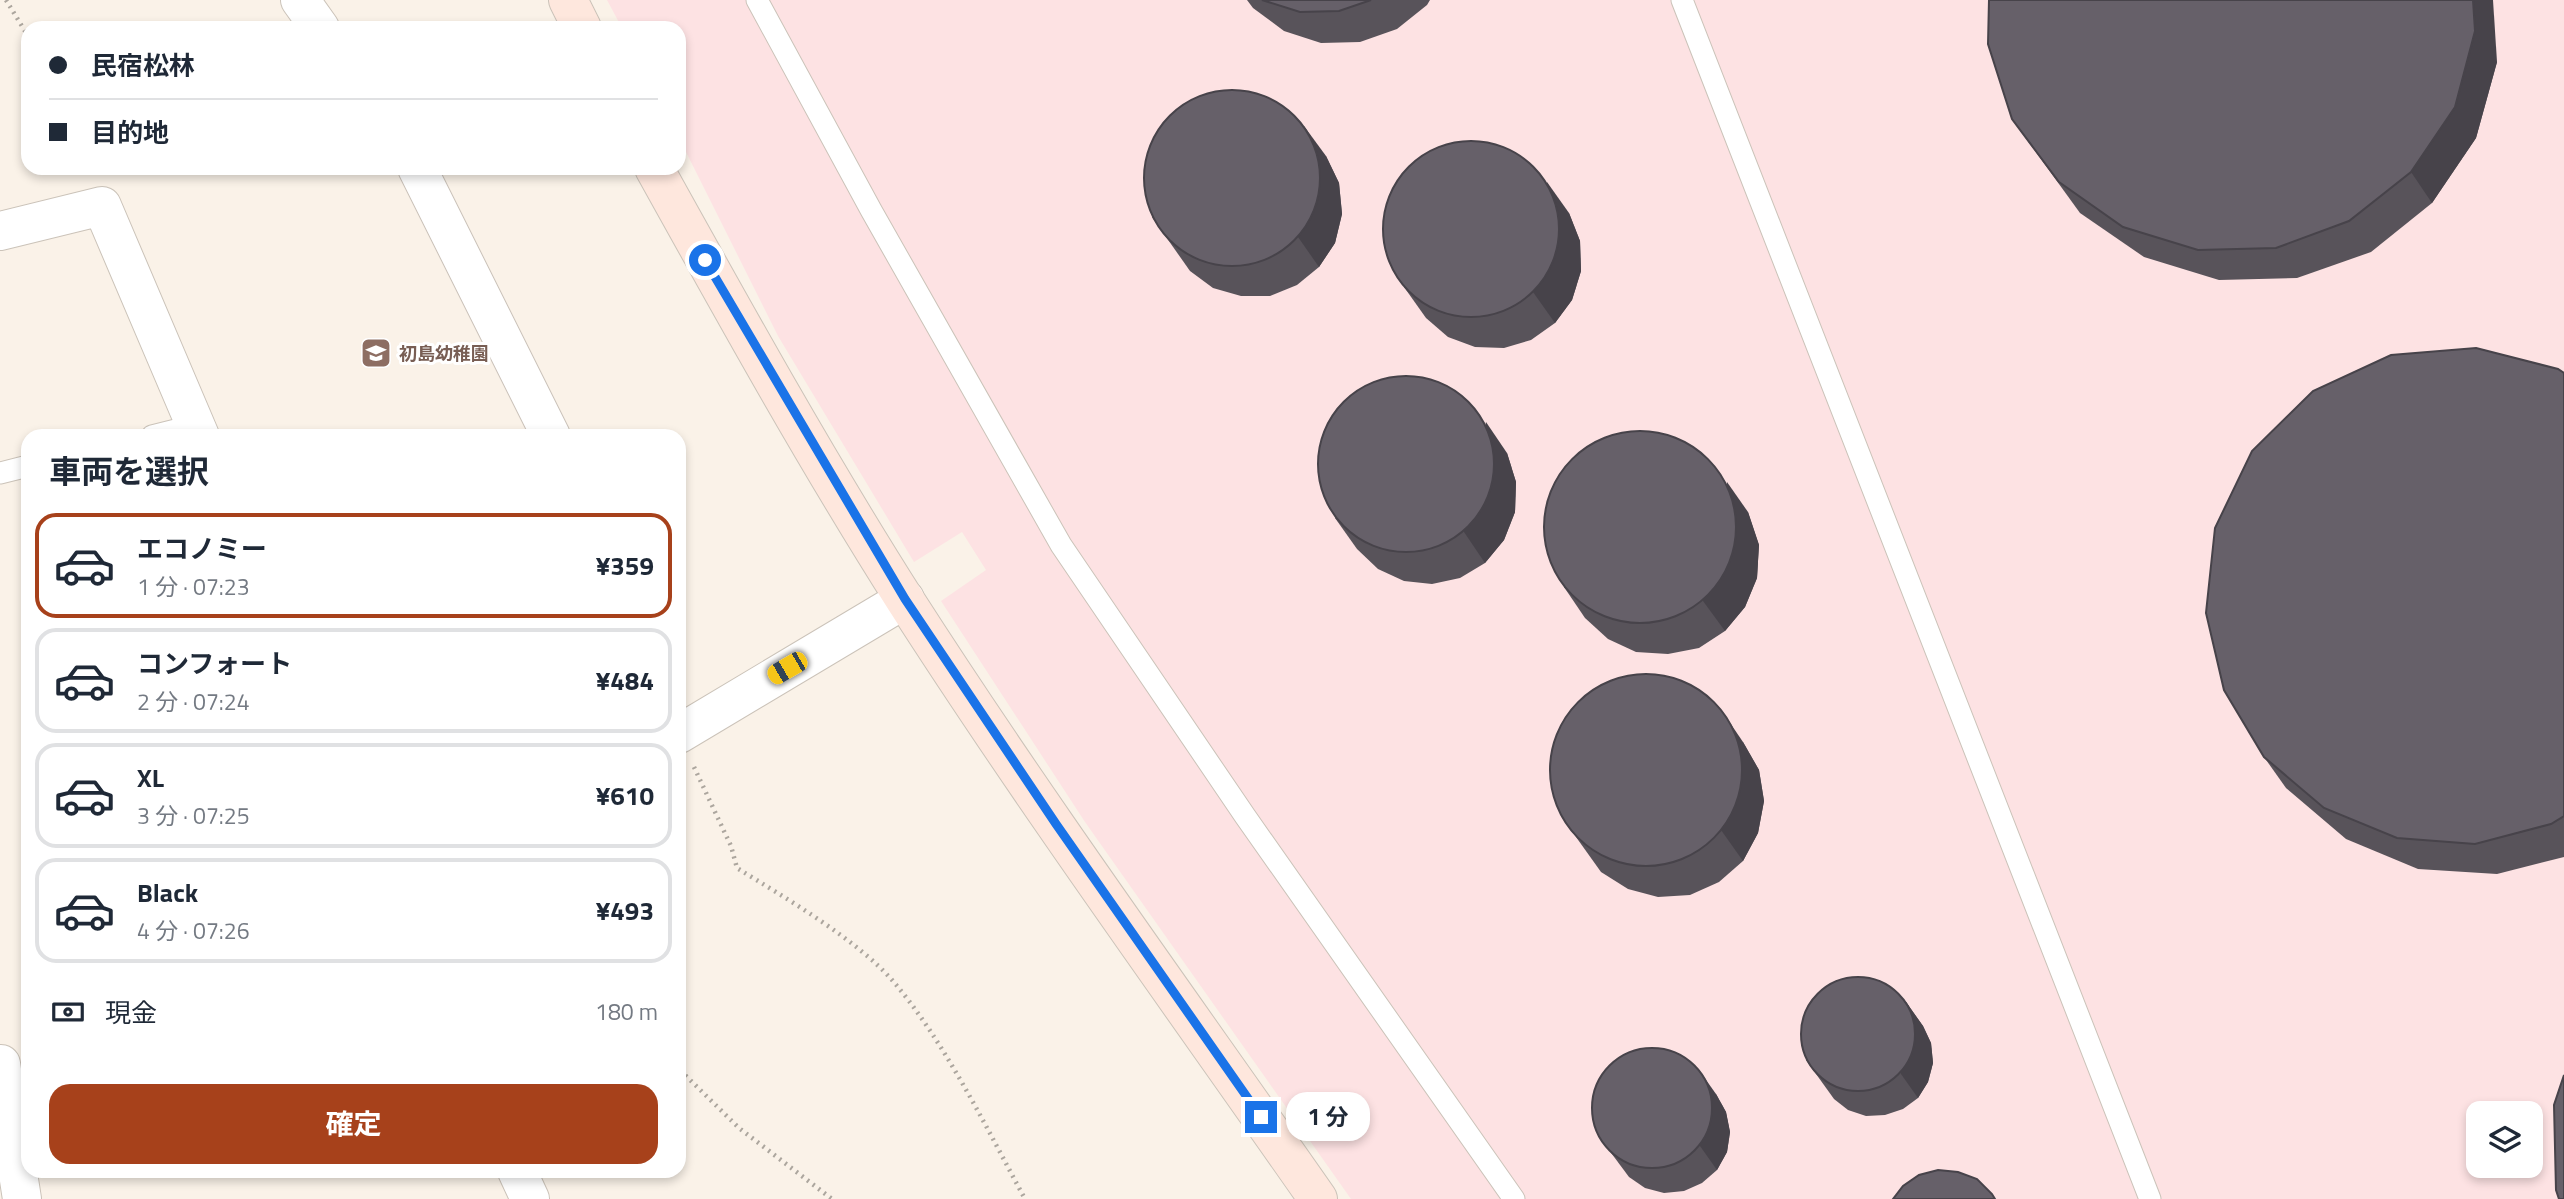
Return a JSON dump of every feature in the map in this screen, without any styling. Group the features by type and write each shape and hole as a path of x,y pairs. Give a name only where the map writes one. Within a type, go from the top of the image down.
{"street":[{"path":"300,0 315,21"},
{"path":"568,0 578,21"},
{"path":"420,175 548,429"},
{"path":"658,175 731,307 905,599 1056,824 1318,1199"},
{"path":"0,231 102,206 198,429"},
{"path":"686,729 905,599"},
{"path":"10,1061 22,1199"},
{"path":"520,1178 530,1199"}],"lane":[{"path":"757,0 871,210 1061,545 1245,816 1514,1199"},
{"path":"1682,0 2150,1199"},
{"path":"0,473 21,468"}],"path":[{"path":"6,0 21,25"},
{"path":"686,733 731,846 737,868 871,959 892,980 953,1071 1025,1199"},
{"path":"686,1076 739,1128 832,1199"}],"shaded area":[{"path":"607,0 2564,0 2564,1199 1351,1199 1085,822 941,601 986,570 962,532 914,562 778,336 686,152 686,21 618,21"}],"building":[{"path":"1262,0 1371,0 1339,11 1300,12"},
{"path":"1989,0 2473,0 2475,31 2455,107 2411,172 2349,221 2276,248 2198,250 2123,227 2059,182 2012,119 1988,44"},
{"path":"1232,90 1266,97 1294,116 1313,144 1320,178 1313,212 1294,240 1266,259 1232,266 1198,259 1170,240 1151,212 1144,178 1151,144 1170,116 1198,97"},
{"path":"1471,141 1505,148 1533,167 1552,195 1559,229 1552,263 1533,291 1505,310 1471,317 1437,310 1409,291 1390,263 1383,229 1390,195 1409,167 1437,148"},
{"path":"2476,348 2558,369 2564,373 2564,816 2551,824 2475,844 2397,838 2324,808 2264,757 2224,690 2206,613 2215,528 2252,451 2313,391 2391,355"},
{"path":"1406,376 1440,382 1469,401 1488,430 1494,464 1488,498 1469,527 1440,546 1406,552 1372,546 1343,527 1324,498 1318,464 1324,430 1343,401 1372,382"},
{"path":"1640,431 1677,438 1708,459 1729,490 1736,527 1729,564 1708,595 1677,616 1640,623 1603,616 1572,595 1551,564 1544,527 1551,490 1572,459 1603,438"},
{"path":"1646,674 1683,682 1714,702 1734,733 1742,770 1734,807 1714,838 1683,858 1646,866 1609,858 1578,838 1558,807 1550,770 1558,733 1578,702 1609,682"},
{"path":"1858,977 1880,981 1890,986 1906,1002 1911,1012 1915,1034 1911,1056 1906,1066 1890,1082 1880,1087 1858,1091 1836,1087 1826,1082 1810,1066 1805,1056 1801,1034 1805,1012 1810,1002 1826,986 1836,981"},
{"path":"1652,1048 1675,1053 1694,1066 1707,1085 1712,1108 1707,1131 1694,1150 1675,1163 1652,1168 1629,1163 1610,1150 1597,1131 1592,1108 1597,1085 1610,1066 1629,1053"},
{"path":"2564,1075 2564,1199 2559,1199 2556,1190 2554,1105"},
{"path":"1938,1170 1958,1172 1977,1179 1995,1199 1893,1199 1903,1186 1919,1175"}],"place":[{"name":"初島幼稚園","path":"376,353"}],"route":[{"path":"705,260 905,599 1056,824 1261,1117"}]}
